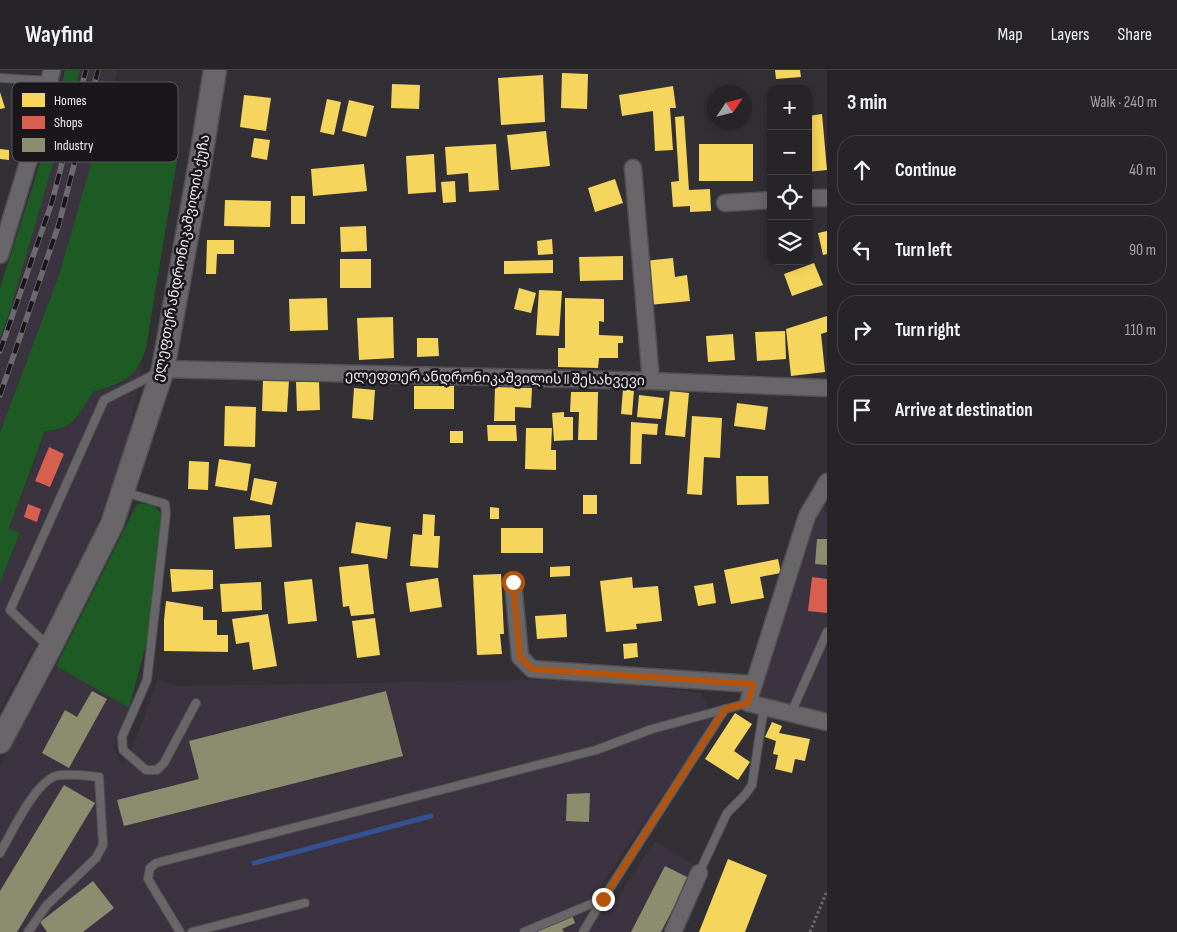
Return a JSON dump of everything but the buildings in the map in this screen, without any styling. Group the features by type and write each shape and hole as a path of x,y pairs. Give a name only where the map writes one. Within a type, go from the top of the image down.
{"main road":[{"name":"ელეფთერ ანდრონიკაშვილის ქუჩა","path":"0,742 50,648 112,524 163,369 215,70"}],"street":[{"path":"0,255 28,162"},
{"path":"633,168 650,381"},
{"path":"812,198 827,198"},
{"path":"725,204 767,200"},
{"name":"ელეფთერ ანდრონიკაშვილის II შესახვევი","path":"163,369 650,381 827,388"},
{"path":"827,482 807,516 748,703 827,722"},
{"path":"513,582 520,657 532,669 753,684"},
{"path":"673,932 699,873"}],"lane":[{"path":"0,78 51,75"},
{"path":"50,648 10,610 104,400 163,369"},
{"path":"122,491 166,504 146,680 122,737 123,750 146,770 157,770 164,763 196,703"},
{"path":"791,713 827,632"},
{"path":"180,932 148,879 150,868 156,863 596,750 652,729 748,703"},
{"path":"699,873 727,813 752,785 764,707"},
{"path":"583,932 725,709"},
{"path":"0,853 38,788 49,779 58,775 99,777 103,845 96,858 47,905 28,932"},
{"path":"524,932 603,899"},
{"path":"192,932 305,903"}],"path":[{"path":"810,932 827,891"}],"shaded area":[{"path":"80,70 118,70 115,82 77,82"},
{"path":"54,162 92,162 60,272 0,431 0,338 8,317"},
{"path":"143,360 125,452 92,537 57,607 0,709 0,583 20,532 9,529 46,431 57,431 77,418 93,392 119,385"},
{"path":"821,509 827,512 827,715 763,700 758,689 809,533"},
{"path":"56,666 129,708 114,746 122,764 132,750 158,679 178,686 587,679 701,693 714,721 591,900 609,911 655,841 697,867 668,932 0,932 0,766"}],"green space":[{"path":"65,70 80,70 77,82 62,82"},
{"path":"40,162 54,162 8,317 0,338 0,288"},
{"path":"92,162 177,162 146,348 142,358 133,373 127,378 112,386 93,392 79,414 69,424 63,428 45,431 9,528 20,532 0,583 0,432 60,272"},
{"path":"137,504 153,504 161,513 162,527 148,637 129,708 56,666"}],"waterway":[{"path":"254,863 431,816"}],"railway":[{"path":"83,82 86,70"},
{"path":"95,82 98,70"},
{"path":"0,351 52,202 62,162"},
{"path":"0,395 59,224 75,162"}],"route":[{"path":"513,582 520,657 532,669 753,684 748,703 725,709 603,899"}]}
